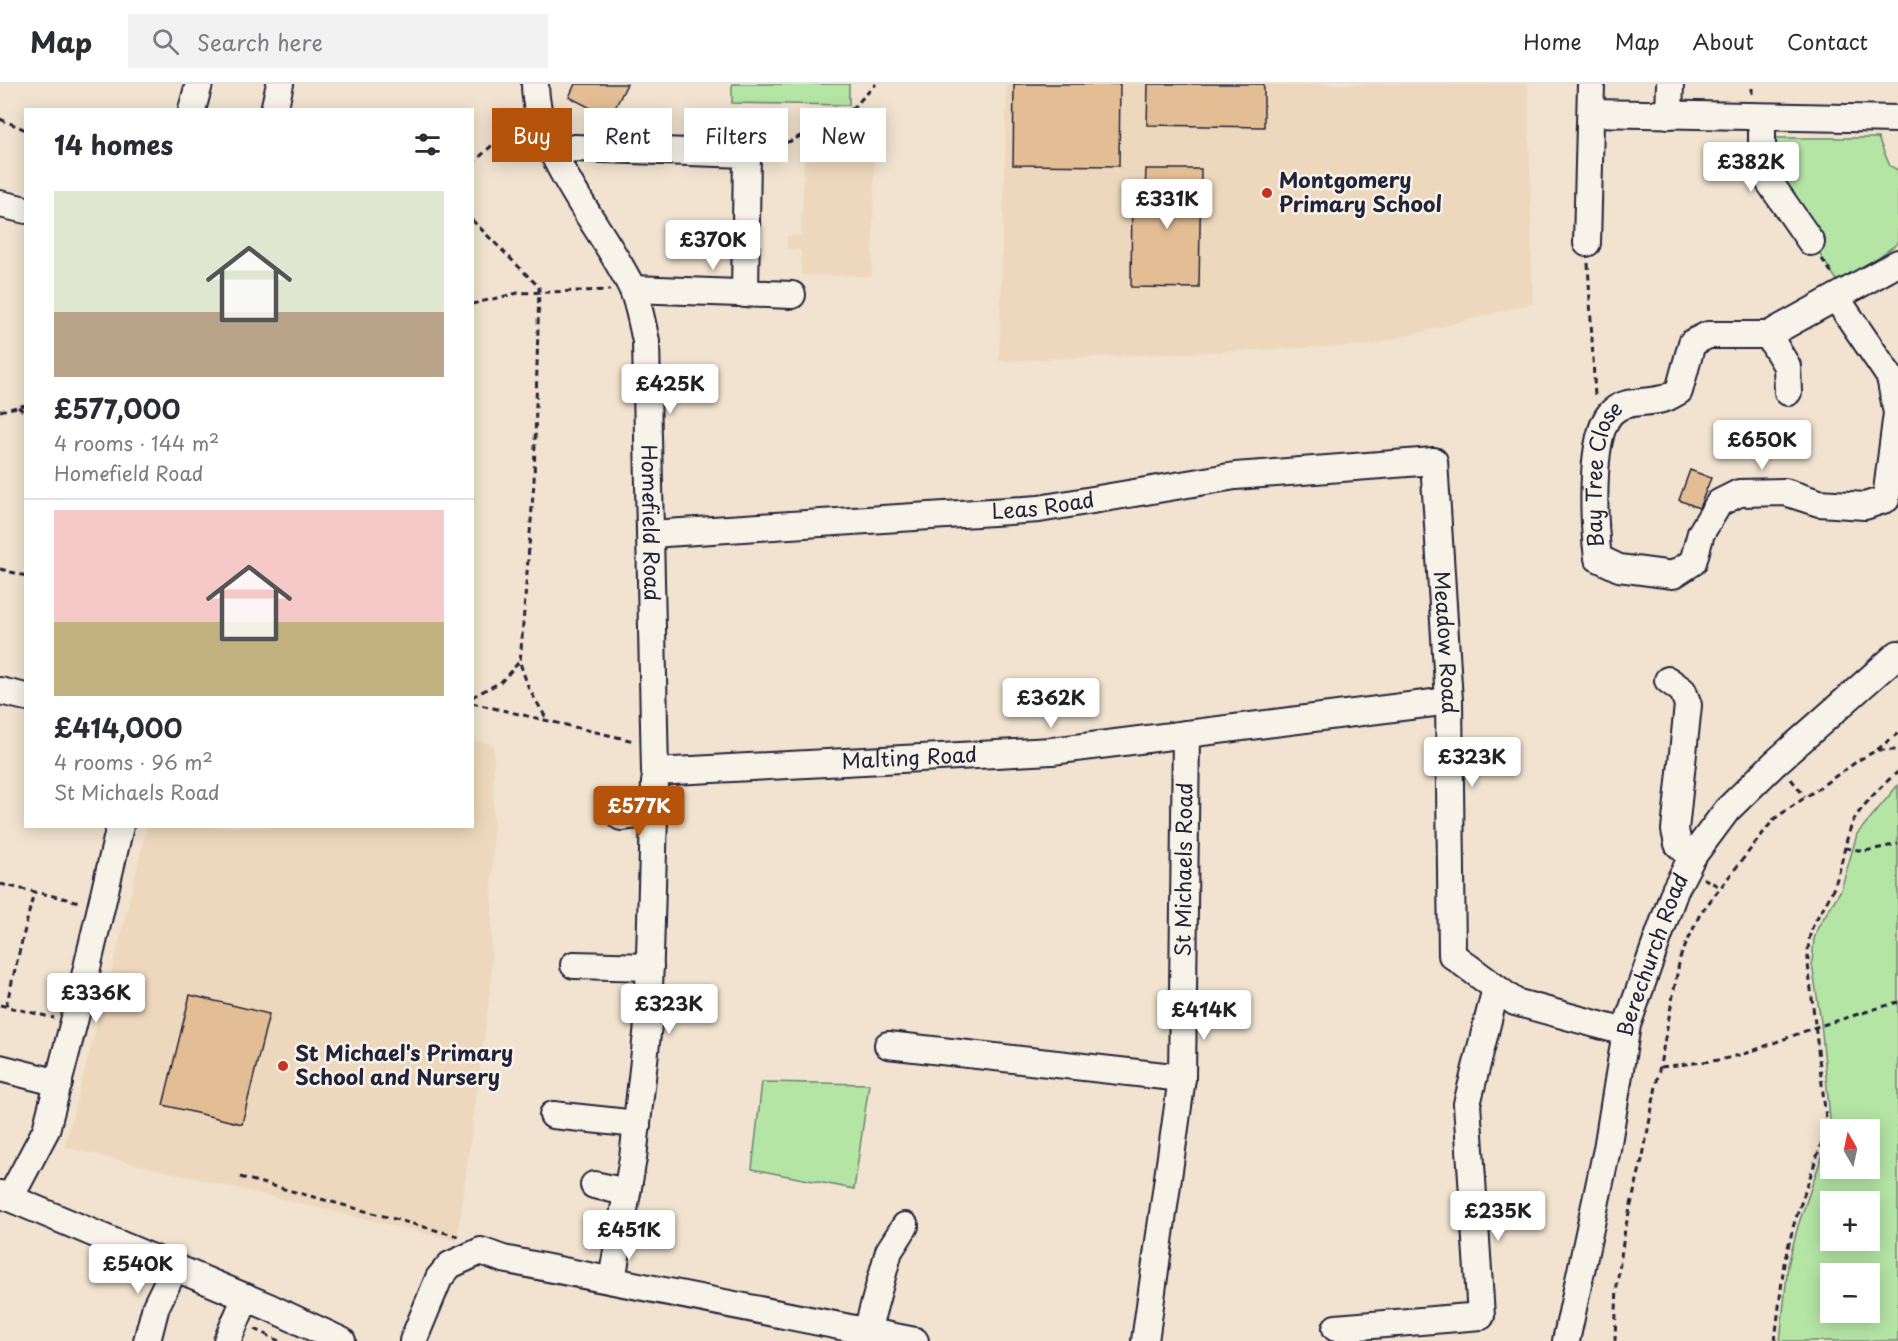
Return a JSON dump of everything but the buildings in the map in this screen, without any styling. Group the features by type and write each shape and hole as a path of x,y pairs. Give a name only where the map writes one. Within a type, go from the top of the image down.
{"street":[{"path":"193,108 199,84"},
{"path":"274,108 280,84"},
{"path":"1587,243 1591,84"},
{"path":"1669,116 1670,84"},
{"path":"1590,113 1898,119"},
{"path":"1762,118 1762,151 1770,183 1811,242"},
{"path":"572,148 684,152"},
{"name":"Homefield Road","path":"559,162 633,290 646,341 655,745 648,1025 637,1125 612,1280"},
{"path":"744,294 747,162"},
{"path":"0,204 24,210"},
{"path":"1842,296 1898,263"},
{"path":"633,290 792,295"},
{"name":"Bay Tree Close","path":"1842,296 1890,377 1897,413 1894,469 1886,499 1865,506 1819,503 1785,492 1739,493 1719,503 1701,533 1694,562 1673,575 1618,568 1598,558 1595,532 1597,445 1611,414 1636,401 1662,399 1678,391 1692,343 1708,335 1768,335 1842,296"},
{"path":"1768,335 1787,366 1788,392"},
{"name":"Leas Road","path":"650,534 1040,509 1235,476 1434,460"},
{"name":"Meadow Road","path":"1434,460 1449,701 1452,955 1515,1002 1625,1032"},
{"name":"Berechurch Road","path":"1566,1341 1607,1149 1625,1032 1664,914 1692,857 1727,810 1773,764 1898,654"},
{"path":"1668,680 1683,691 1688,705 1676,830 1678,844 1692,857"},
{"path":"0,691 24,697"},
{"name":"Malting Road","path":"655,777 1052,751 1449,701"},
{"name":"St Michaels Road","path":"1144,1341 1182,1078 1186,734"},
{"path":"621,817 654,813"},
{"path":"120,828 74,1023 46,1130 5,1196 175,1267 237,1319 342,1341"},
{"path":"574,965 650,967"},
{"path":"1335,1328 1481,1316 1467,1104 1496,988"},
{"path":"888,1045 1182,1078"},
{"path":"0,1068 59,1083"},
{"path":"553,1115 637,1125"},
{"path":"594,1185 627,1192"},
{"path":"867,1331 889,1251 905,1226"},
{"path":"413,1341 439,1278 450,1264 481,1251 503,1258 702,1300 915,1341"},
{"path":"147,1341 156,1306 175,1267"}],"path":[{"path":"788,142 852,109 876,84"},
{"path":"474,162 523,116 537,96"},
{"path":"0,119 24,129"},
{"path":"474,222 539,286 534,482 520,661 529,689 548,721"},
{"path":"1811,242 1842,296"},
{"path":"1587,243 1595,397"},
{"path":"474,304 518,293 633,290"},
{"path":"0,411 24,406"},
{"path":"18,407 24,412"},
{"path":"0,568 24,575"},
{"path":"474,695 501,682 520,661"},
{"path":"474,703 655,745"},
{"path":"1616,1341 1617,1284 1625,1229 1661,1067 1680,958 1700,914 1774,819 1877,750 1898,733"},
{"path":"1877,750 1898,750"},
{"path":"1775,1341 1784,1263 1794,1224 1827,1127 1808,964 1807,937 1813,921 1834,887 1853,821 1887,780 1898,772"},
{"path":"1845,848 1865,851 1898,844"},
{"path":"0,884 102,907"},
{"path":"6,1006 34,892"},
{"path":"1661,1067 1729,1058 1816,1027 1898,1002"},
{"path":"0,1005 74,1023"},
{"path":"240,1178 460,1236 468,1255"},
{"path":"237,1319 279,1341"}],"shaded area":[{"name":"Montgomery Primary School","path":"1007,84 1528,84 1533,303 1371,345 999,361"},
{"path":"804,162 875,162 872,276 801,275 801,250 787,249 787,236 801,236"},
{"name":"St Michael's Primary School and Nursery","path":"474,740 494,745 491,985 457,1241 64,1147 117,951 147,828 474,828"}],"green space":[{"path":"732,84 849,84 849,105 732,103"},
{"path":"1770,138 1878,138 1890,166 1898,170 1898,243 1840,285 1771,180"},
{"path":"1898,785 1898,1341 1780,1341 1788,1265 1798,1226 1820,1162 1820,1179 1880,1179 1880,1119 1830,1119 1821,1022 1812,964 1814,939 1818,927 1841,890 1857,834"},
{"path":"762,1082 869,1084 854,1189 752,1169"}],"place":[{"name":"Montgomery Primary School","path":"1267,193"},
{"name":"St Michael's Primary School and Nursery","path":"283,1066"}]}
